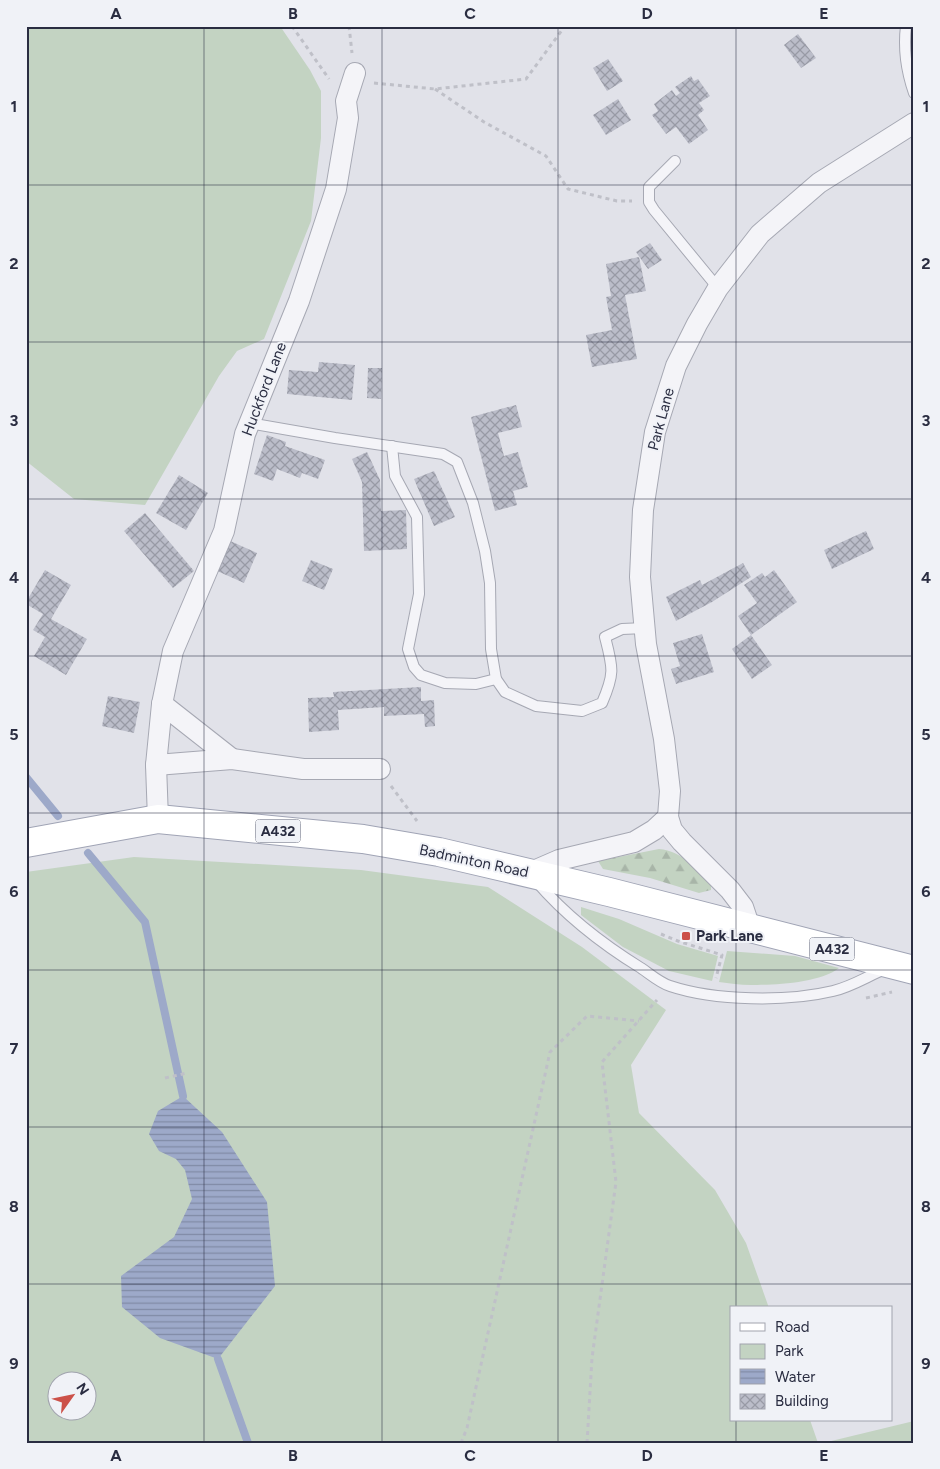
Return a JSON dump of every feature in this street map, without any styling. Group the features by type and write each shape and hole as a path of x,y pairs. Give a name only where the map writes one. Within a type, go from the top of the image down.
{"main road":[{"name":"Badminton Road","path":"26,843 158,819 363,839 438,852 750,928 900,976"}],"street":[{"name":"Huckford Lane","path":"158,819 156,765 162,704 173,651 224,532 245,434 299,301 336,189 348,118 346,101 355,72"},
{"name":"Park Lane","path":"668,817 670,791 666,756 646,644 640,577 643,510 655,432 676,366 718,288 760,234 819,183 914,123"},
{"path":"162,704 232,759"},
{"path":"156,765 232,759 304,770 380,769"},
{"path":"529,873 559,860 634,842 654,830 668,817 672,830 730,890 743,907 750,928"}],"lane":[{"path":"906,26 904,44 906,67 914,93"},
{"path":"675,161 649,187 649,202 718,288"},
{"path":"249,422 443,454 456,462 473,503 485,552 490,583 491,649 496,679 505,692 536,706 582,711 602,703 611,682 612,663 605,638 622,629 645,628"},
{"path":"392,446 395,476 417,517 419,594 408,649 414,667 421,674 445,683 476,684 496,679"},
{"path":"529,873 551,899 585,930 668,986 712,996 746,999 798,996 833,991 900,976"}],"path":[{"path":"292,26 346,101 375,83 434,89 526,79 565,26"},
{"path":"434,89 484,122 546,156 568,189 617,201 649,202"},
{"path":"380,769 438,852"},
{"path":"857,1001 900,976"},
{"path":"587,1443 592,1358 616,1182 602,1062 661,995"},
{"path":"461,1443 467,1428 550,1052 587,1016 639,1021"},
{"path":"165,1078 188,1073"}],"green space":[{"path":"26,26 280,26 310,70 321,91 321,138 311,221 264,339 237,351 219,376 145,505 74,499 26,461"},
{"path":"659,849 667,850 682,857 711,885 711,890 699,893 650,878 603,869 598,861"},
{"path":"134,857 361,870 488,887 582,947 666,1010 631,1065 639,1113 715,1190 746,1243 768,1306 730,1306 730,1422 811,1422 818,1443 26,1443 26,872"},
{"path":"581,907 619,919 677,944 718,956 712,981 669,971 623,947 581,915"},
{"path":"727,951 795,956 839,968 821,977 797,982 751,985 719,982"},
{"path":"914,1421 914,1443 823,1443"}],"water":[{"path":"183,1096 222,1132 267,1202 275,1286 218,1359 160,1338 122,1307 121,1276 174,1237 192,1199 185,1170 176,1159 159,1151 149,1134 158,1111"}],"building":[{"path":"798,34 816,58 801,68 784,45"},
{"path":"608,59 623,81 607,91 593,68"},
{"path":"691,76 694,81 698,79 710,96 699,103 704,110 698,115 708,130 689,144 676,127 666,134 652,115 658,111 654,104 672,90 676,96 680,93 675,87"},
{"path":"618,99 631,120 606,135 593,115"},
{"path":"650,243 662,260 648,269 636,252"},
{"path":"639,257 646,291 625,295 637,359 592,367 586,335 612,330 606,297 611,296 606,264"},
{"path":"319,362 355,365 352,400 287,394 289,370 318,372"},
{"path":"368,368 382,368 381,399 367,398"},
{"path":"516,405 522,427 498,433 504,456 518,452 528,487 513,491 517,505 495,511 471,417"},
{"path":"267,435 286,442 285,446 325,460 318,479 302,473 300,478 277,469 273,481 254,474"},
{"path":"367,452 380,480 381,511 406,510 407,549 364,551 362,482 352,459"},
{"path":"434,471 455,517 434,526 414,479"},
{"path":"179,475 208,493 186,530 156,513"},
{"path":"145,513 194,571 173,588 124,531"},
{"path":"866,531 874,549 832,569 824,550"},
{"path":"228,540 257,553 244,583 215,570"},
{"path":"311,560 333,569 324,590 302,581"},
{"path":"743,563 751,577 712,602 676,621 666,597 700,580 702,585"},
{"path":"45,570 71,585 51,619 87,639 66,675 34,656 45,637 33,630 43,614 26,604 26,602"},
{"path":"774,570 797,602 751,635 738,616 757,603 744,585 762,573 765,577"},
{"path":"702,634 714,672 676,684 671,669 680,666 673,643"},
{"path":"751,635 772,665 752,679 732,649"},
{"path":"421,687 421,701 434,700 435,726 425,727 424,714 384,716 384,707 338,710 339,730 309,732 308,698 334,697 333,692"},
{"path":"108,696 140,702 134,733 102,726"}],"waterway":[{"path":"26,777 58,816"},
{"path":"88,853 145,922 183,1096"},
{"path":"218,1359 248,1443"}],"place":[{"name":"Park Lane","path":"686,936"}]}
